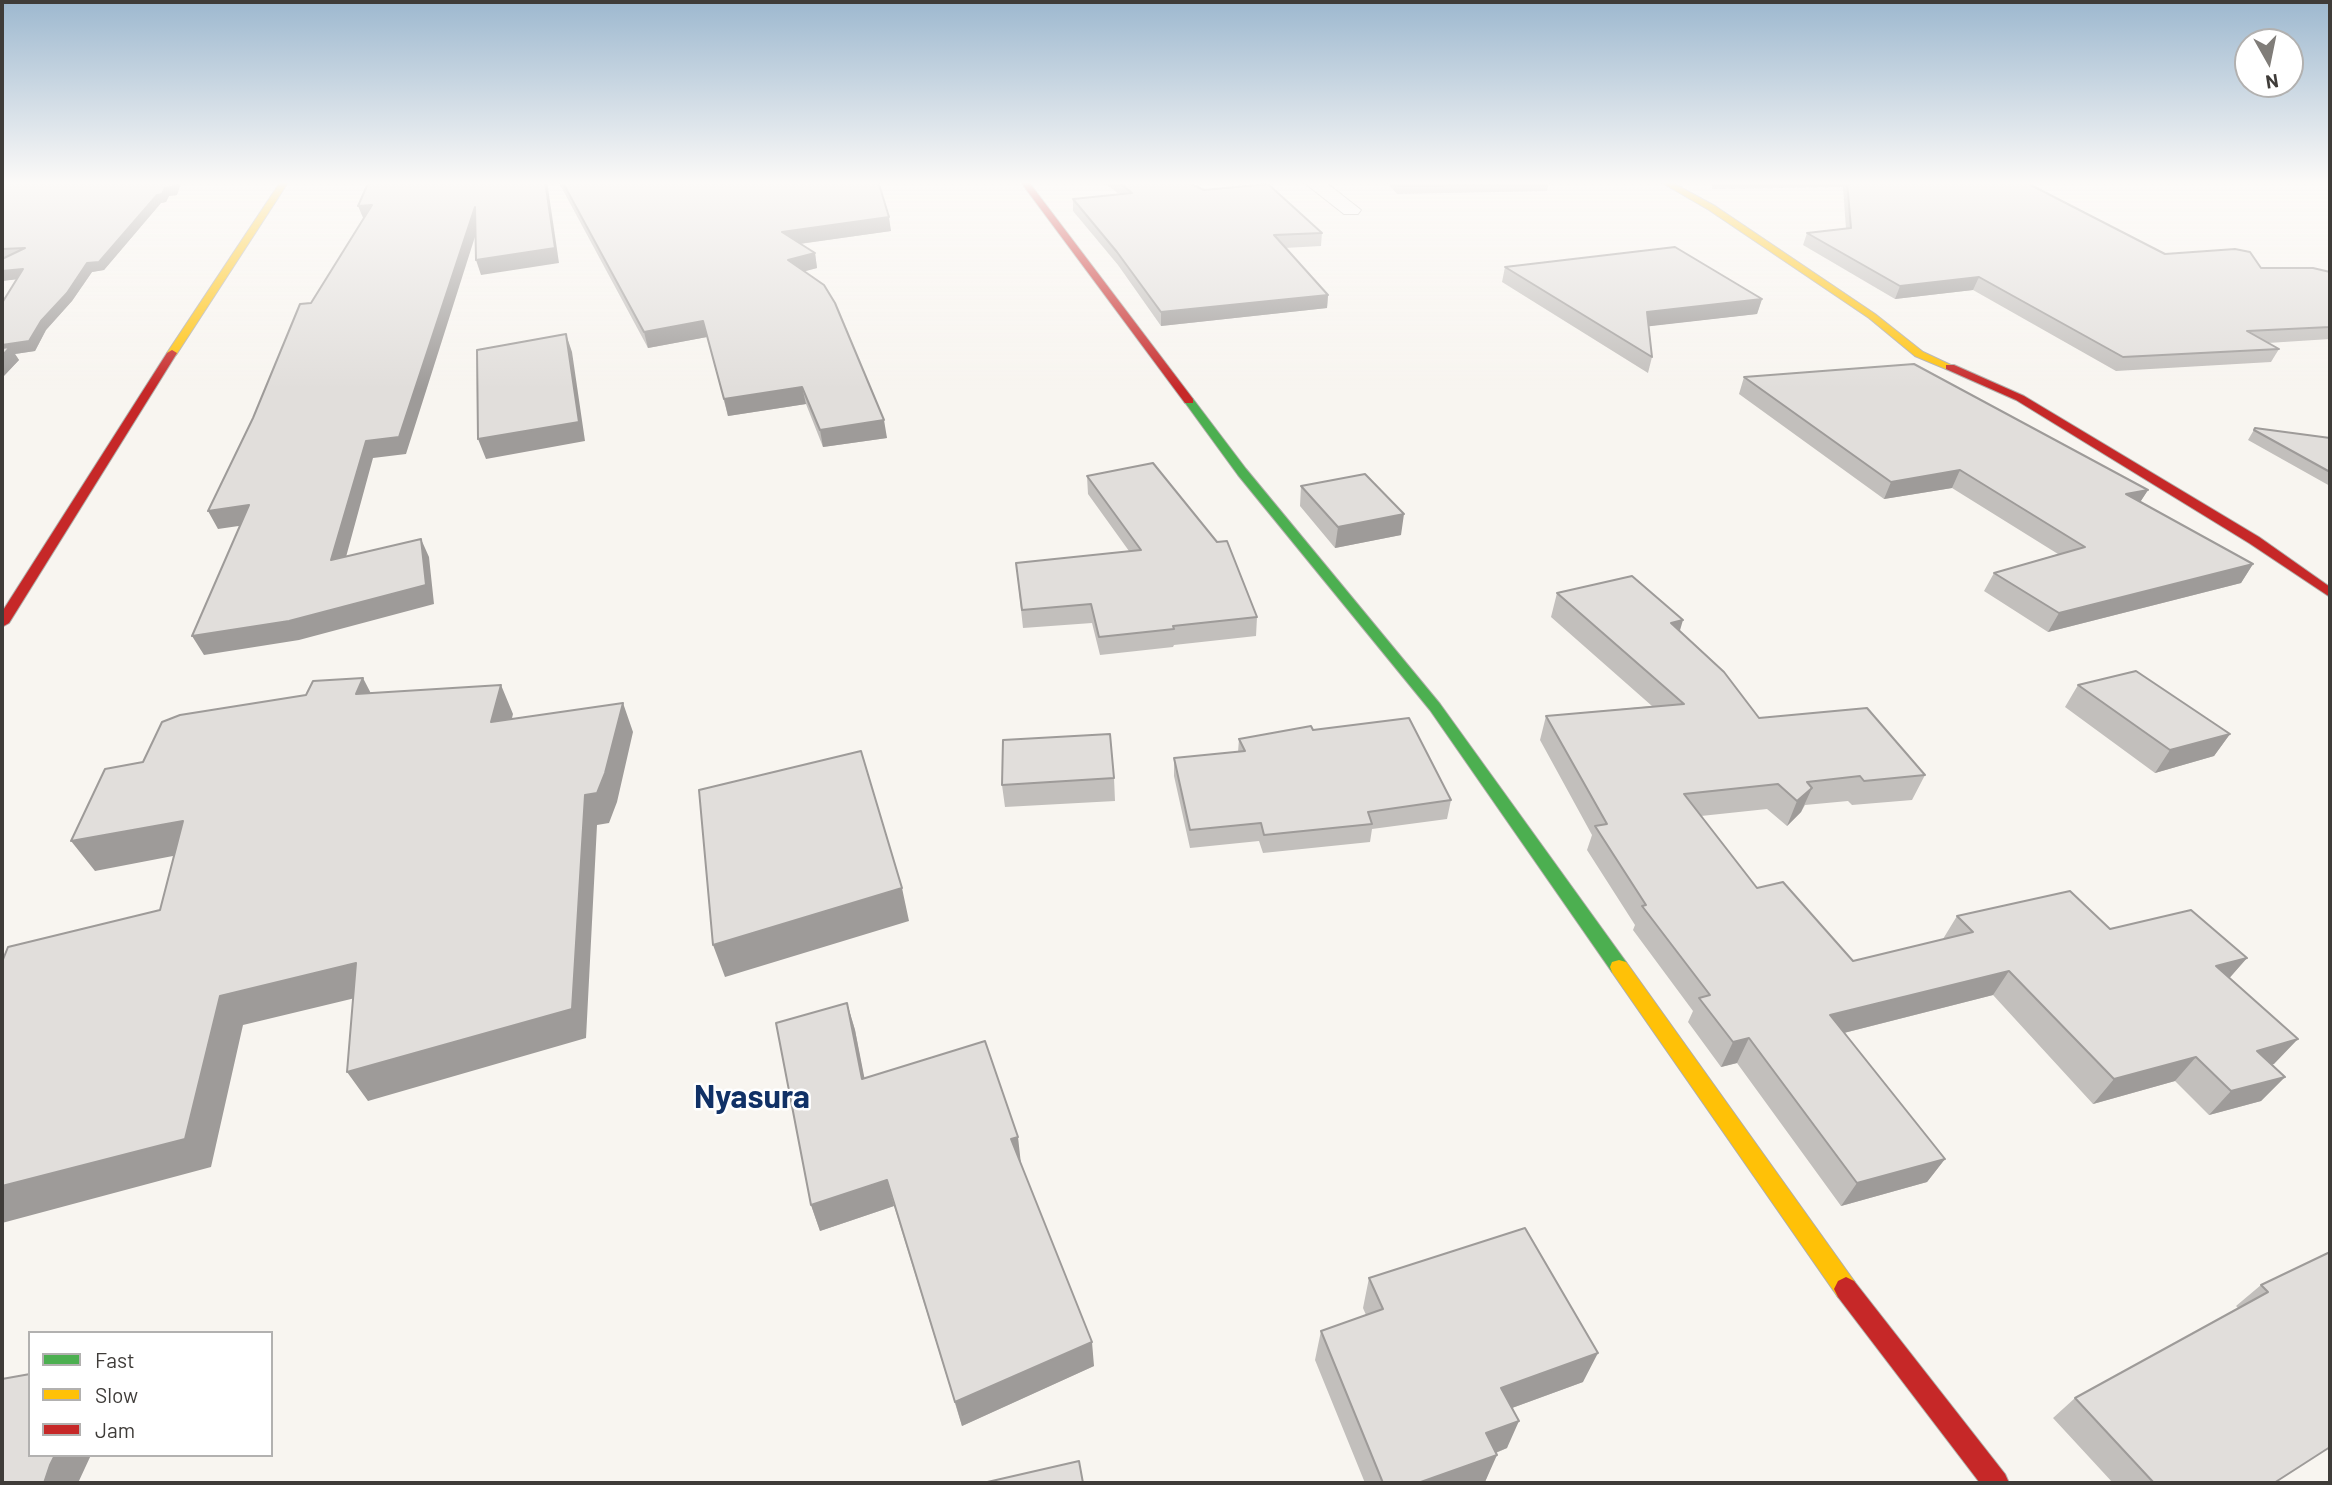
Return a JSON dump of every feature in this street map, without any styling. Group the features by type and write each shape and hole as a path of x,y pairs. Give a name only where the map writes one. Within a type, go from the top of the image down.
{"main road":[{"path":"2,623 131,416 240,250"},
{"path":"1076,250 1242,472 1435,707 1845,1288 1996,1483"},
{"path":"1775,250 1872,316 1919,354 2020,398 2254,540 2330,593"}],"building":[{"path":"20,250 109,250 99,262 87,263 67,293 41,321 29,341 2,345 2,303 23,269 2,271 2,259"},
{"path":"344,250 461,250 399,437 366,441 331,560 421,539 426,585 289,621 192,636 249,505 208,511 253,418 300,304 311,303"},
{"path":"476,250 540,250 476,260"},
{"path":"600,250 811,250 815,253 788,260 824,285 835,303 884,420 820,430 802,387 724,399 703,321 644,332"},
{"path":"1116,250 1288,250 1328,295 1161,312"},
{"path":"1647,250 1681,250 1762,299 1647,312 1652,357 1505,267"},
{"path":"1837,250 2158,250 2165,254 2242,250 2250,252 2261,268 2313,268 2330,272 2330,327 2247,331 2279,349 2123,357 1979,277 1900,286"},
{"path":"566,334 579,422 478,439 477,350"},
{"path":"10,347 2,356 2,348"},
{"path":"1914,364 2148,490 2126,494 2253,564 2059,613 1994,573 2085,547 1960,470 1891,482 1744,377"},
{"path":"2254,430 2330,438 2330,472"},
{"path":"1153,463 1217,542 1227,541 1257,617 1099,637 1091,604 1022,610 1016,563 1141,550 1087,476"},
{"path":"1365,474 1404,514 1338,527 1301,486"},
{"path":"1632,576 1683,620 1671,623 1724,672 1759,718 1867,708 1925,775 1864,781 1860,776 1807,782 1812,788 1797,801 1778,784 1684,794 1757,888 1783,882 1853,961 1973,932 1957,916 2070,891 2110,929 2191,910 2247,958 2216,966 2298,1039 2257,1051 2285,1077 2231,1091 2196,1057 2114,1079 2009,971 1830,1015 1945,1159 1857,1183 1749,1038 1733,1042 1699,998 1710,995 1642,906 1646,905 1595,826 1607,824 1546,716 1684,704 1557,593"},
{"path":"2136,671 2230,734 2170,750 2078,685"},
{"path":"363,678 356,694 501,685 491,722 623,703 605,773 597,793 585,795 572,1009 347,1072 356,963 220,996 185,1139 2,1186 2,962 8,947 160,910 183,821 71,841 105,769 143,762 162,722 180,715 306,695 313,681"},
{"path":"1409,718 1451,800 1368,812 1372,824 1264,835 1261,823 1190,830 1174,758 1245,751 1239,739 1311,726 1313,730"},
{"path":"1110,734 1114,778 1002,785 1003,740"},
{"path":"861,751 902,888 713,945 699,790"},
{"path":"847,1003 862,1079 985,1041 1018,1137 1011,1139 1092,1342 955,1402 887,1180 811,1205 776,1023"},
{"path":"1525,1228 1598,1353 1501,1388 1519,1421 1486,1433 1497,1455 1418,1483 1383,1483 1321,1331 1383,1309 1369,1278"},
{"path":"2330,1252 2330,1447 2274,1483 2154,1483 2075,1398 2268,1292 2261,1285"},
{"path":"28,1374 28,1457 54,1457 44,1483 2,1483 2,1379"},
{"path":"1079,1461 1083,1483 983,1483"}],"traffic: fast":[{"path":"1189,401 1242,472 1435,707 1619,967"}],"traffic: slow":[{"path":"172,353 239,250"},
{"path":"1775,250 1872,316 1919,354 1950,367"},
{"path":"1619,967 1846,1289"}],"traffic: jam":[{"path":"1076,250 1189,401"},
{"path":"2,623 172,353"},
{"path":"1950,367 2020,398 2254,540 2330,593"},
{"path":"1846,1289 1996,1483"}],"district":[{"name":"Nyasura","path":"752,1097"}]}
